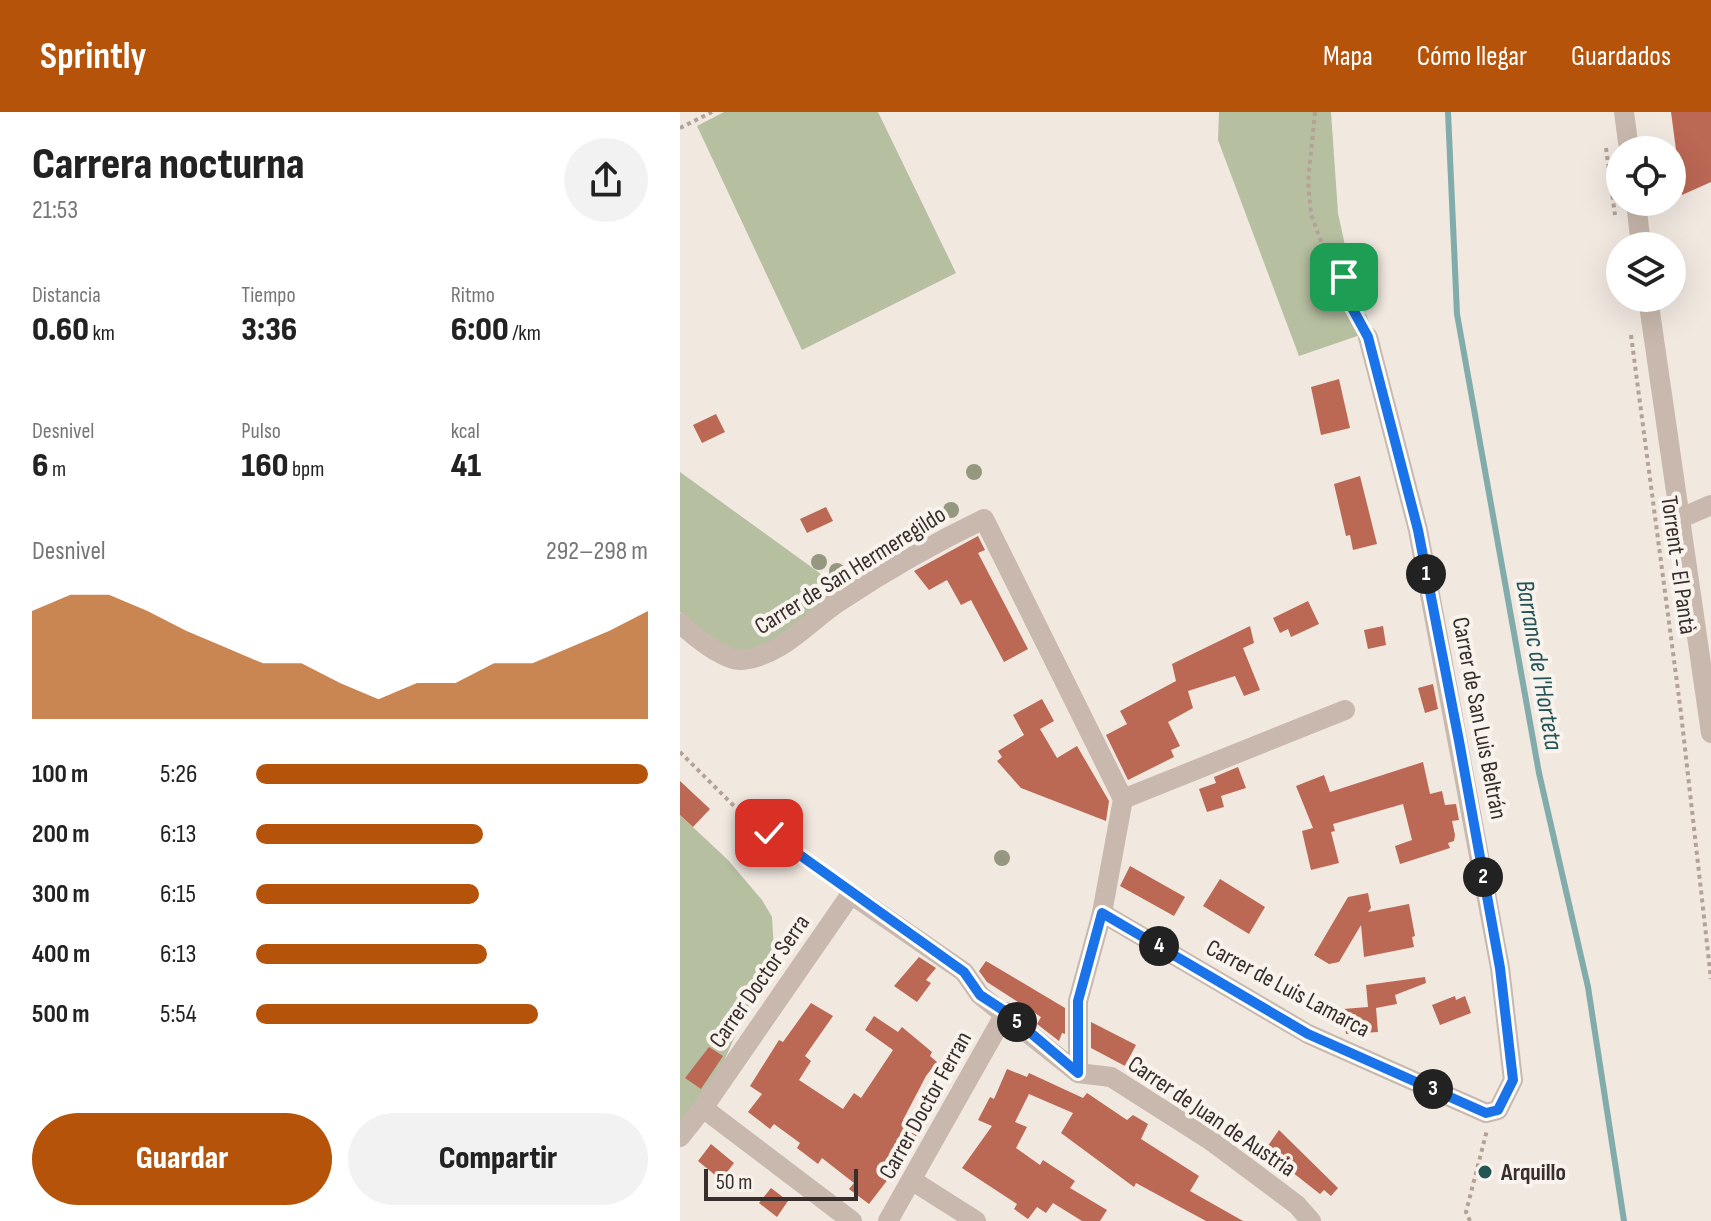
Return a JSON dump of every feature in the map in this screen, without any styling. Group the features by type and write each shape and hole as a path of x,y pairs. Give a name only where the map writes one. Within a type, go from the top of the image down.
{"street":[{"path":"1624,112 1627,136"},
{"path":"1650,312 1711,733"},
{"name":"Carrer de San Luis Beltrán","path":"1368,337 1418,530 1500,968 1513,1080 1494,1111"},
{"path":"1681,518 1711,505"},
{"name":"Carrer de San Hermeregildo","path":"680,623 701,641 738,660 760,656 778,648 838,602 922,550 984,519 1123,799"},
{"path":"1078,1073 1078,1001 1102,913 1123,799 1345,710"},
{"name":"Carrer de Juan de Austria","path":"851,894 964,972 980,995 1006,1012 1078,1073 1111,1077 1210,1140 1297,1205 1311,1221"},
{"name":"Carrer Doctor Serra","path":"680,1137 851,894"},
{"name":"Carrer de Luis Lamarca","path":"1102,913 1308,1034 1486,1113 1494,1111"},
{"name":"Carrer Doctor Ferran","path":"895,1218 1006,1012"},
{"path":"703,1108 852,1221"},
{"path":"913,1181 976,1221"}],"path":[{"path":"680,128 712,112"},
{"path":"1315,112 1308,182 1311,214 1320,239 1344,277 1351,306 1368,337"},
{"path":"1615,216 1616,222"},
{"name":"Torrent - El Pantà","path":"1630,329 1681,713 1711,979"},
{"path":"680,752 753,825 769,833 851,894"},
{"path":"1470,1221 1466,1212 1494,1111"}],"green space":[{"path":"724,112 878,112 956,273 802,350 697,126"},
{"path":"1219,112 1331,112 1338,213 1360,315 1366,314 1372,331 1299,356 1218,140"},
{"path":"680,472 843,590 788,634 755,649 739,651 724,647 712,639 680,612"},
{"path":"680,815 728,860 762,900 772,917 774,951 722,1065 680,1130"}],"building":[{"path":"1671,112 1711,112 1711,182 1686,193 1686,136 1674,136"},
{"path":"1339,379 1350,428 1321,435 1311,387"},
{"path":"716,414 725,432 702,443 693,425"},
{"path":"1360,476 1377,544 1353,550 1350,535 1346,536 1334,484"},
{"path":"826,507 833,521 807,533 800,519"},
{"path":"978,536 985,550 978,553 1028,649 1004,662 971,600 961,605 947,580 929,590 914,571"},
{"path":"1308,601 1319,624 1291,637 1288,629 1280,633 1273,618"},
{"path":"1250,626 1254,643 1243,648 1260,690 1244,696 1235,676 1188,691 1193,708 1168,722 1180,746 1171,750 1174,757 1128,780 1106,735 1127,724 1120,711 1176,681 1172,664"},
{"path":"1383,626 1386,645 1368,649 1364,630"},
{"path":"1433,684 1438,709 1425,713 1418,688"},
{"path":"1042,699 1054,721 1040,729 1057,758 1077,746 1109,801 1106,821 1021,788 997,761 1002,757 998,751 1024,735 1013,715"},
{"path":"1423,762 1430,794 1442,791 1445,805 1456,804 1459,820 1452,821 1455,835 1454,841 1448,843 1450,848 1400,864 1395,846 1412,840 1403,804 1333,824 1335,831 1331,832 1339,863 1311,870 1302,831 1313,828 1296,786 1324,775 1330,792"},
{"path":"1238,767 1246,788 1221,796 1224,807 1207,812 1199,789 1216,783 1214,777"},
{"path":"680,781 710,809 693,827 680,815"},
{"path":"1130,866 1185,897 1174,916 1120,886"},
{"path":"1220,879 1265,907 1249,934 1203,906"},
{"path":"1368,893 1371,908 1368,912 1409,904 1414,947 1364,957 1361,925 1339,962 1329,964 1314,955 1348,897"},
{"path":"919,957 936,968 926,980 931,983 917,1002 894,986"},
{"path":"986,961 1065,1008 1065,1034 1062,1033 1059,1041 1037,1024 1041,1017 987,982 979,971"},
{"path":"1425,977 1426,983 1395,995 1397,1004 1376,1008 1378,1032 1346,1034 1343,1009 1368,1007 1366,985"},
{"path":"1455,996 1456,1000 1465,996 1471,1013 1440,1025 1432,1005"},
{"path":"811,1003 833,1016 805,1056 811,1061 799,1080 843,1109 854,1093 861,1098 893,1050 865,1030 874,1016 898,1032 902,1027 932,1052 930,1056 937,1062 926,1076 903,1120 920,1130 899,1165 869,1204 849,1189 854,1183 822,1158 818,1164 797,1148 800,1143 774,1124 770,1129 748,1112 762,1094 750,1086 779,1040 783,1042"},
{"path":"1091,1022 1136,1045 1125,1066 1091,1048"},
{"path":"709,1047 723,1056 701,1089 685,1078"},
{"path":"1007,1069 1027,1077 1029,1073 1083,1098 1087,1093 1127,1120 1133,1115 1148,1124 1141,1139 1199,1176 1190,1191 1243,1221 1206,1221 1136,1183 1134,1187 1061,1133 1073,1113 1029,1094 1015,1122 1027,1127 1016,1148 1040,1165 1043,1160 1075,1181 1070,1188 1107,1210 1100,1221 1082,1221 1053,1203 1046,1213 1037,1207 1028,1219 1014,1209 1017,1204 962,1168 992,1126 978,1120 990,1097 994,1099"},
{"path":"1279,1130 1338,1188 1331,1196 1324,1190 1320,1194 1292,1172 1295,1168 1267,1147"},
{"path":"711,1144 734,1163 721,1180 698,1161"},
{"path":"771,1188 788,1201 777,1217 759,1203"}],"waterway":[{"name":"Barranc de l'Horteta","path":"1448,112 1457,314 1539,773 1588,987 1624,1221"}],"place":[{"name":"Arquillo","path":"1485,1172"}],"route":[{"path":"769,833 964,972 980,995 1006,1012 1078,1073 1078,1001 1102,913 1308,1034 1486,1113 1498,1110 1513,1080 1500,968 1459,741 1418,530 1368,337 1351,306 1344,277"}]}
